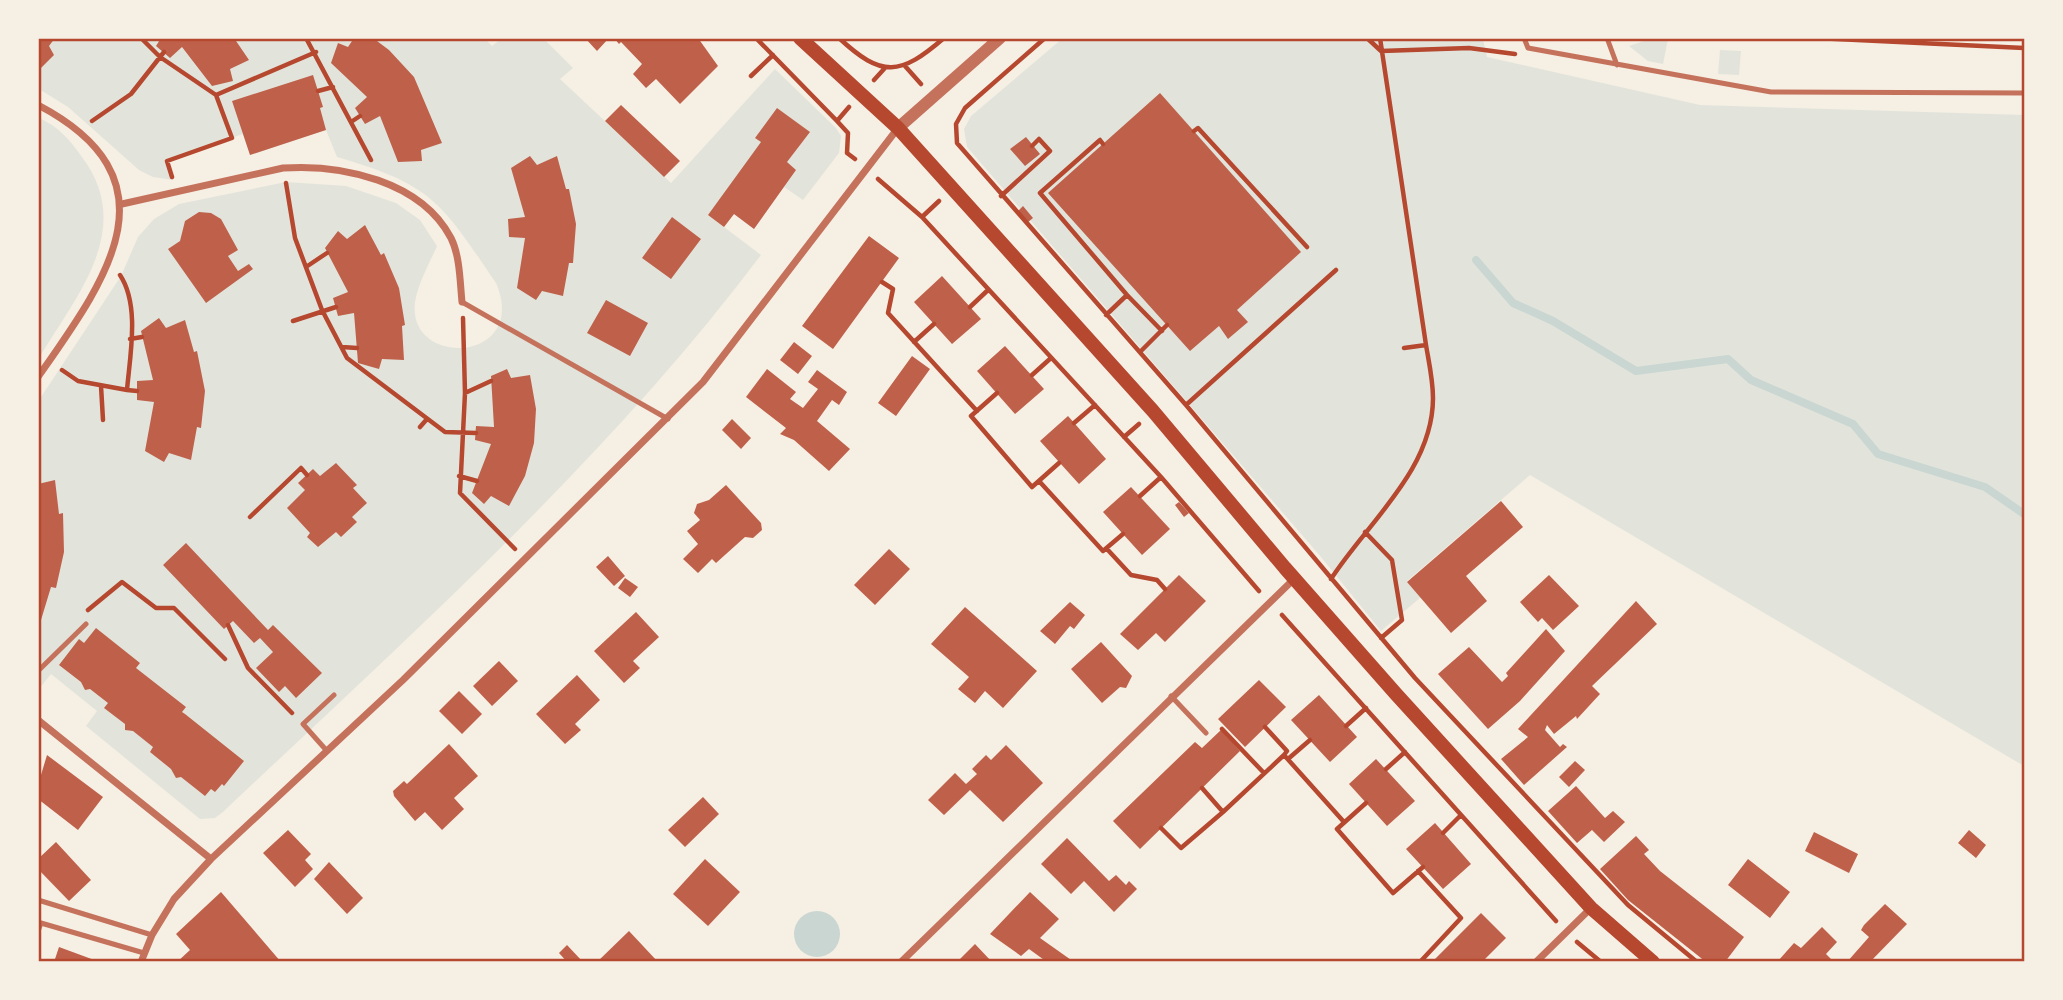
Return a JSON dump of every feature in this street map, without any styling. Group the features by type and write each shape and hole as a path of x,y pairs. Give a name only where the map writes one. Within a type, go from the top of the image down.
{"main road":[{"path":"800,38 898,128 1153,411 1294,579 1591,908 1653,961"}],"street":[{"path":"143,957 152,935 174,900 211,859 526,560 703,382 898,128 1000,38"},
{"path":"38,104 78,131 115,178 122,204 118,234 107,268 38,377"},
{"path":"122,204 283,168 334,169 371,178 419,202 443,226 452,240 463,302"},
{"path":"901,961 1294,579"},
{"path":"38,720 211,859"},
{"path":"1536,961 1591,908"}],"lane":[{"path":"1524,38 1528,48 1771,92 2025,93"},
{"path":"1607,38 1617,65"},
{"path":"463,302 668,419"},
{"path":"38,671 86,624"},
{"path":"327,751 303,724 334,695"},
{"path":"1171,696 1206,733"},
{"path":"38,900 152,935"},
{"path":"38,931 41,923 143,957"}],"path":[{"path":"141,38 216,95 232,138 167,160 176,192"},
{"path":"306,38 316,52 371,161 371,178"},
{"path":"756,38 837,121"},
{"path":"839,38 861,58 884,69 913,62 944,38"},
{"path":"1045,38 959,115 955,135 957,143 1186,405 1381,638 1628,905 1697,961"},
{"path":"1331,579 1404,484 1425,438 1433,400 1380,38"},
{"path":"1815,38 2025,48"},
{"path":"216,95 316,52"},
{"path":"78,131 131,94 162,55"},
{"path":"751,76 773,55"},
{"path":"318,91 333,87"},
{"path":"351,122 360,116"},
{"path":"1194,131 1198,128 1307,247"},
{"path":"1001,196 1050,151 1039,139 1032,146"},
{"path":"1103,144 1100,140 1041,193 1127,295 1162,331"},
{"path":"847,153 922,217 1161,477 1270,603 1566,932 1601,961"},
{"path":"922,217 975,165"},
{"path":"283,168 295,238 322,310 341,347 354,365 445,432 476,433"},
{"path":"306,267 327,253"},
{"path":"1186,405 1336,270"},
{"path":"121,275 129,290 127,390"},
{"path":"882,282 893,289 888,313 977,411"},
{"path":"970,307 988,290"},
{"path":"1106,315 1127,295"},
{"path":"463,302 465,393 459,476 464,500 526,560"},
{"path":"293,321 336,307"},
{"path":"914,342 934,324"},
{"path":"1140,352 1167,325"},
{"path":"130,339 142,337"},
{"path":"1404,348 1426,345"},
{"path":"341,347 357,348"},
{"path":"1032,375 1051,358"},
{"path":"49,362 78,381 137,391"},
{"path":"465,393 491,381"},
{"path":"101,386 103,420"},
{"path":"997,393 971,416 1032,487 1059,463"},
{"path":"1074,423 1095,405"},
{"path":"420,427 427,419"},
{"path":"250,517 301,468 307,475"},
{"path":"459,476 477,481"},
{"path":"1140,496 1161,477"},
{"path":"1039,481 1103,551 1123,534"},
{"path":"1365,532 1392,560 1402,603 1402,620 1381,638"},
{"path":"1107,549 1131,575 1157,580 1165,589"},
{"path":"80,616 122,582 156,608 174,608 225,659"},
{"path":"228,625 248,668 303,724"},
{"path":"1346,726 1366,708"},
{"path":"1206,733 1217,724 1265,773"},
{"path":"1265,727 1287,751 1286,757"},
{"path":"1161,828 1181,848 1265,773 1310,740"},
{"path":"1386,769 1405,752"},
{"path":"1286,757 1344,822"},
{"path":"1202,788 1223,812"},
{"path":"1366,803 1337,829 1393,893 1420,869 1461,918 1420,961"},
{"path":"1443,832 1461,815"}],"shaded area":[{"path":"484,38 492,46 501,39 544,39 573,68 560,79 671,183 775,69 836,128 841,136 839,153 803,200 784,187 754,229 734,214 724,227 761,255 701,331 637,404 572,476 434,613 223,812 215,818 200,819 86,726 97,711 51,674 39,689 39,400 121,276 138,237 154,219 179,204 286,182 346,186 396,203 420,220 437,246 416,297 416,320 427,337 444,346 463,348 482,342 496,330 502,310 496,283 447,215 432,200 395,177 337,157 326,130 250,155 243,134 167,160 173,180 153,177 139,170 68,107 39,89 39,39"},
{"path":"1063,38 1483,39 1487,57 1700,105 2024,115 2024,766 1530,475 1407,581 1421,597 1381,631 1321,557 967,147 964,129 971,116"},
{"path":"1653,38 1668,39 1663,64 1648,61 1629,46"},
{"path":"1720,50 1741,51 1739,75 1718,74"},
{"path":"39,118 63,134 82,157 97,184 103,210 102,236 95,261 69,311 39,358"},
{"path":"817,911 833,918 840,934 833,950 817,957 801,950 794,934 801,918"}],"building":[{"path":"38,38 55,38 49,46 54,55 38,71"},
{"path":"161,38 234,38 249,60 230,69 233,81 212,86 182,47 170,58 156,46"},
{"path":"354,38 373,38 389,50 414,77 442,143 421,150 422,161 398,162 380,116 365,124 355,108 367,97 331,63 338,43 348,47"},
{"path":"585,38 609,38 597,51"},
{"path":"614,38 698,38 718,66 680,104 656,79 646,88 633,74 642,64"},
{"path":"313,75 323,107 320,108 326,130 250,155 232,101"},
{"path":"1160,93 1301,252 1237,310 1248,322 1228,339 1219,326 1190,351 1048,193"},
{"path":"621,105 680,161 664,177 605,121"},
{"path":"777,108 810,132 787,162 796,170 754,229 734,214 724,227 708,215 761,142 755,138"},
{"path":"1026,137 1040,154 1025,166 1010,149"},
{"path":"530,156 537,165 557,156 566,189 569,189 576,224 573,263 569,263 563,296 542,291 536,300 517,288 525,238 509,237 508,219 525,217 511,168"},
{"path":"1023,206 1033,218 1027,223 1018,211"},
{"path":"199,212 211,213 221,219 238,250 228,256 238,271 249,264 253,269 206,303 168,249 180,241 185,221"},
{"path":"672,217 701,239 671,279 642,258"},
{"path":"365,225 381,255 384,253 399,288 405,325 402,326 404,360 382,359 379,369 358,363 354,313 338,316 333,298 348,292 325,248 338,231 347,239"},
{"path":"869,236 899,258 833,349 802,326"},
{"path":"942,276 981,319 952,344 914,302"},
{"path":"606,300 648,323 630,356 587,333"},
{"path":"159,318 166,328 185,320 194,352 197,351 205,391 201,428 197,427 191,460 169,453 164,462 145,451 154,402 137,400 137,381 153,380 141,331"},
{"path":"794,342 812,356 798,374 780,360"},
{"path":"1005,346 1044,389 1015,414 977,371"},
{"path":"912,356 930,369 896,416 878,403"},
{"path":"507,369 511,378 530,375 536,409 534,443 525,476 509,506 491,496 484,504 472,493 491,444 475,440 476,426 494,427 491,376"},
{"path":"767,369 796,392 790,399 803,408 818,389 808,382 817,370 847,392 839,405 832,400 817,421 850,449 829,471 794,440 780,434 786,428 746,397"},
{"path":"1068,416 1106,459 1079,484 1040,441"},
{"path":"732,419 751,438 741,449 722,430"},
{"path":"336,463 357,485 353,488 367,503 352,517 357,522 341,537 336,532 318,547 307,537 310,533 287,508 305,490 298,483 313,469 320,476"},
{"path":"55,480 59,514 63,513 64,552 56,588 51,587 41,620 38,484"},
{"path":"726,485 761,523 762,530 753,538 745,537 716,563 712,559 698,573 683,559 698,544 687,531 700,520 694,513 697,504 709,500"},
{"path":"1131,487 1170,529 1142,555 1103,512"},
{"path":"1501,501 1523,527 1466,576 1487,601 1451,633 1407,582"},
{"path":"1179,502 1189,513 1184,517 1175,505"},
{"path":"186,543 268,630 273,625 322,673 296,698 285,686 279,692 256,668 273,652 260,638 254,643 233,621 224,629 163,565"},
{"path":"889,549 910,569 875,605 854,585"},
{"path":"608,556 625,576 614,586 596,567"},
{"path":"1179,575 1206,601 1165,642 1156,633 1138,650 1120,634"},
{"path":"1549,575 1579,606 1553,630 1542,618 1538,622 1520,602"},
{"path":"625,578 638,587 630,597 618,588"},
{"path":"1636,601 1657,624 1592,686 1600,694 1577,719 1576,716 1554,734 1547,725 1545,730 1560,747 1563,744 1567,747 1524,785 1501,759 1528,737 1518,729"},
{"path":"1070,602 1085,615 1074,629 1070,626 1055,644 1040,631"},
{"path":"965,607 1037,671 1003,708 985,691 975,703 958,689 969,677 931,644"},
{"path":"636,612 659,637 633,661 640,668 624,683 594,651"},
{"path":"96,628 140,663 136,668 186,707 182,712 244,761 224,786 222,784 215,792 211,789 205,796 181,777 176,778 171,769 150,752 153,747 133,731 125,730 125,724 104,708 108,703 90,689 85,690 81,682 59,665 79,639 84,643"},
{"path":"1546,629 1565,651 1520,701 1488,729 1438,674 1469,647 1502,682 1508,676 1506,673"},
{"path":"1101,642 1132,676 1126,688 1120,687 1102,703 1071,669"},
{"path":"499,661 518,681 492,706 473,686"},
{"path":"577,675 600,700 575,724 581,730 565,744 536,714"},
{"path":"1259,680 1286,707 1245,747 1218,719"},
{"path":"459,691 482,714 462,734 439,711"},
{"path":"1319,695 1357,737 1330,762 1291,720"},
{"path":"1221,730 1240,751 1140,849 1113,821 1195,742 1202,748"},
{"path":"449,744 478,776 454,798 464,809 442,830 425,812 415,821 394,796 393,791 404,781 407,784"},
{"path":"1006,745 1043,783 1003,822 970,790 944,815 928,800 955,773 966,784 977,774 972,769 986,755 991,760"},
{"path":"47,755 103,797 78,830 38,799 38,785"},
{"path":"1376,759 1415,801 1387,826 1349,784"},
{"path":"1575,761 1585,770 1569,787 1559,777"},
{"path":"1576,786 1605,818 1613,811 1625,822 1604,842 1592,830 1577,843 1548,811"},
{"path":"703,797 719,814 685,847 668,830"},
{"path":"1435,823 1471,864 1443,889 1406,849"},
{"path":"288,830 311,854 305,860 313,869 295,887 263,853"},
{"path":"1969,830 1986,845 1976,858 1958,843"},
{"path":"1814,832 1858,854 1849,873 1805,851"},
{"path":"1636,836 1649,850 1644,854 1660,871 1744,937 1725,962 1706,962 1628,900 1600,869"},
{"path":"1067,838 1109,881 1116,875 1126,885 1129,881 1137,889 1114,912 1084,881 1071,894 1041,864"},
{"path":"56,842 91,880 69,901 38,869 38,859"},
{"path":"705,859 740,892 708,926 673,894"},
{"path":"1748,859 1790,892 1770,918 1728,885"},
{"path":"329,862 363,898 347,914 314,879"},
{"path":"221,892 281,962 177,962 190,950 176,934"},
{"path":"1030,892 1059,919 1040,938 1074,962 1047,962 1029,949 1021,956 990,934"},
{"path":"1885,904 1907,924 1870,962 1847,962 1869,937 1861,930 1864,925"},
{"path":"1481,913 1506,938 1482,962 1432,962"},
{"path":"1822,927 1837,942 1826,954 1834,962 1777,962 1794,943 1801,948"},
{"path":"629,931 658,962 597,962"},
{"path":"975,944 992,962 957,962"},
{"path":"567,945 583,962 567,962 559,953"},
{"path":"59,947 97,961 97,962 54,962"}],"waterway":[{"path":"1476,260 1513,303 1553,321 1636,371 1728,359 1751,380 1853,424 1878,454 1985,487 2024,514"}]}
